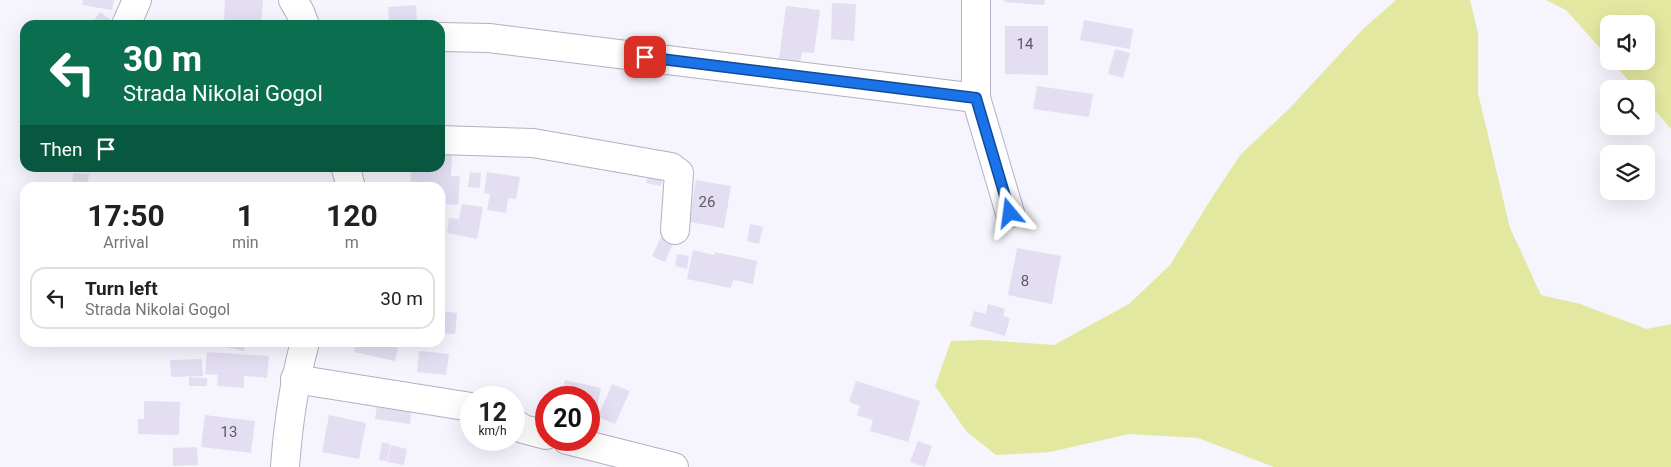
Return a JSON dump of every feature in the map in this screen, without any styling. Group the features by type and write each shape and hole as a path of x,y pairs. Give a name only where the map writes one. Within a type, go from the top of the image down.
{"street":[{"path":"128,20 137,0"},
{"path":"293,0 303,20"},
{"path":"976,0 976,98 1010,213"},
{"path":"445,37 489,38 976,98"},
{"path":"445,140 533,143 671,167 679,172 676,230"},
{"path":"285,467 286,444 295,379 304,347"},
{"path":"295,379 460,405"},
{"path":"600,448 674,467"}],"green space":[{"path":"1396,0 1470,0 1478,33 1478,93 1510,228 1541,295 1580,304 1647,329 1671,324 1671,467 1274,467 1198,438 1129,434 1050,452 996,455 966,431 935,386 951,341 984,340 1054,345 1129,304 1170,265 1241,154 1288,110 1363,29"},
{"path":"1546,0 1671,0 1671,129 1655,110 1655,80 1628,80 1620,70 1655,70 1655,15 1600,15 1600,48 1566,10"}],"building":[{"path":"83,0 114,0 112,10 82,5"},
{"path":"225,0 263,0 261,20 224,20"},
{"path":"1004,0 1045,0 1044,5 1004,2"},
{"path":"832,3 856,4 854,41 831,39"},
{"path":"416,5 417,20 389,20 388,7"},
{"path":"786,6 820,10 814,53 802,52 800,62 779,59"},
{"path":"100,12 111,20 94,20"},
{"path":"1084,20 1133,29 1130,49 1080,40"},
{"path":"1005,26 1048,26 1048,75 1005,74"},
{"path":"1115,49 1130,53 1123,78 1108,74"},
{"path":"1037,86 1093,94 1089,117 1033,109"},
{"path":"445,150 452,151 451,176 460,176 458,205 446,204 445,182 410,182 411,172 445,172"},
{"path":"470,172 481,173 480,188 468,187"},
{"path":"487,172 520,177 516,199 508,198 506,213 487,210 490,194 484,193"},
{"path":"648,172 663,175 661,186 646,183"},
{"path":"73,173 89,174 88,182 72,182"},
{"path":"696,180 731,186 724,228 689,222"},
{"path":"462,204 483,207 477,239 447,233 449,218 459,219"},
{"path":"750,224 763,227 759,244 747,241"},
{"path":"663,233 675,239 665,262 652,256"},
{"path":"1017,248 1061,256 1052,304 1008,295"},
{"path":"693,250 714,255 715,252 757,261 753,284 733,280 731,288 687,279"},
{"path":"677,254 689,256 687,269 675,266"},
{"path":"988,304 1005,309 1003,316 1010,318 1005,336 970,326 974,311 986,314"},
{"path":"445,312 457,313 455,334 445,333"},
{"path":"226,347 245,347 244,351"},
{"path":"355,347 398,347 395,361 354,352"},
{"path":"419,351 449,354 446,375 417,372"},
{"path":"207,352 269,356 267,378 244,376 244,388 217,386 218,375 205,374"},
{"path":"202,359 203,376 171,377 170,360"},
{"path":"189,377 207,378 207,386 189,386"},
{"path":"565,380 592,386 564,386"},
{"path":"856,381 920,401 908,442 870,431 873,420 857,415 860,406 849,402"},
{"path":"612,384 630,391 615,424 600,418 600,412"},
{"path":"378,399 412,404 410,424 375,419"},
{"path":"144,401 180,402 179,435 138,434 138,419 144,419"},
{"path":"205,415 255,421 251,453 201,447"},
{"path":"329,415 366,423 359,459 322,452"},
{"path":"918,441 932,446 925,467 910,462"},
{"path":"382,442 390,444 387,461 379,460"},
{"path":"391,445 407,449 404,465 387,462"},
{"path":"197,447 198,465 173,466 173,448"}],"route":[{"path":"645,57 976,98 1010,213"}]}
